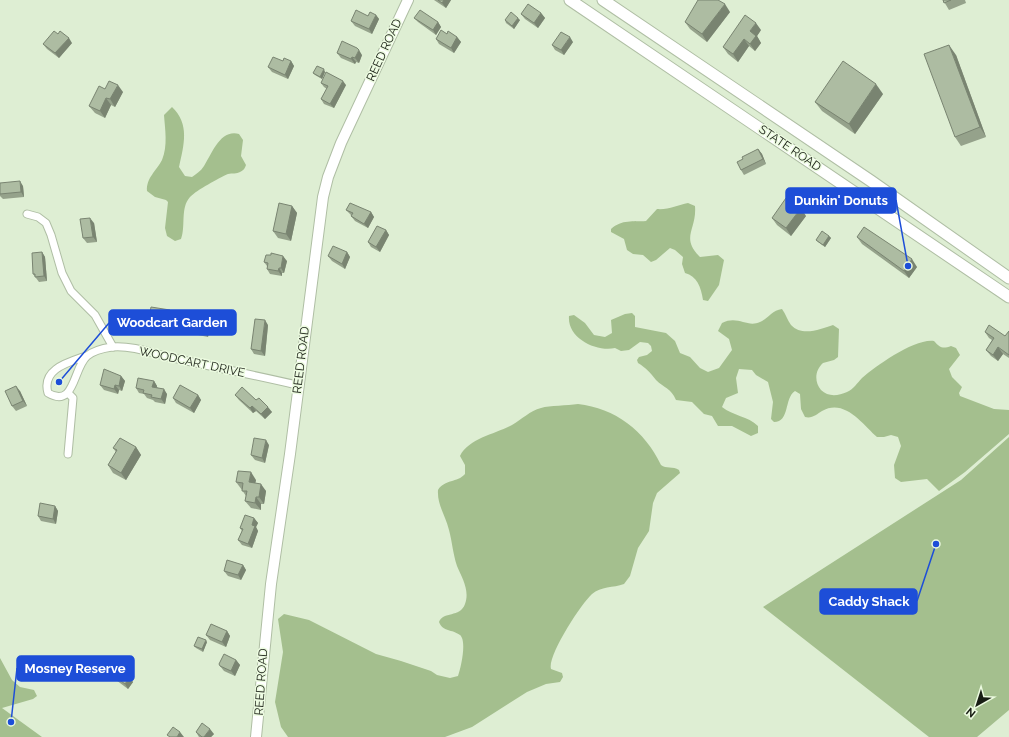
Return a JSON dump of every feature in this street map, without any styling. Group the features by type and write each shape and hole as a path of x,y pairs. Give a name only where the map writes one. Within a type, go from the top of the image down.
{"main road":[{"name":"STATE ROAD","path":"570,0 1009,297"},
{"name":"STATE ROAD","path":"603,0 853,168 1009,278"}],"street":[{"name":"REED ROAD","path":"256,737 268,606 313,266 328,177 341,143 408,0"},
{"path":"27,214 38,217 46,223 51,234 62,273 71,291 95,315 113,347"},
{"name":"WOODCART DRIVE","path":"68,393 62,397 55,397 48,393 46,386 49,375 68,362 99,350 113,347 147,352 298,386"},
{"path":"68,454 73,398 68,393 86,356"}],"green space":[{"path":"172,107 178,114 183,128 184,143 179,167 185,176 192,177 200,171 217,144 227,135 232,133 239,134 243,140 241,156 246,165 241,171 224,176 190,197 185,206 181,239 175,241 167,236 165,228 168,202 155,197 147,191 148,182 164,155 166,138 164,115"},
{"path":"688,203 695,206 694,221 690,238 694,250 700,257 718,255 724,260 719,285 708,301 703,300 700,287 695,279 689,274 685,273 682,264 683,257 675,250 670,248 656,260 651,262 643,255 633,254 627,250 624,239 611,232 611,229 623,222 646,221 657,209 669,208"},
{"path":"782,309 795,329 801,331 812,331 833,325 839,329 838,357 834,360 823,363 818,369 816,376 819,387 827,394 833,395 847,392 854,388 868,373 896,354 917,344 926,341 934,341 942,347 951,346 956,348 960,355 949,369 952,377 962,387 959,393 960,396 994,409 1009,410 1009,434 965,472 939,491 927,479 901,482 895,478 894,465 901,446 898,437 891,435 877,437 860,420 846,410 830,408 812,417 805,417 801,409 800,394 795,391 789,399 785,414 779,421 774,422 771,419 773,402 768,382 756,375 752,370 739,369 736,378 738,393 726,398 722,407 754,423 758,426 758,433 751,436 732,426 718,426 712,416 704,414 692,402 676,400 670,391 659,383 648,370 638,363 637,360 639,357 647,355 652,351 651,346 648,343 640,342 629,350 621,351 615,348 600,348 584,342 578,337 570,324 569,316 574,315 585,323 594,335 605,337 612,333 611,320 625,314 632,313 635,316 635,327 666,333 675,341 680,353 690,357 700,368 708,372 719,368 732,350 729,339 718,331 722,323 733,320 751,324 760,322 775,311"},
{"path":"578,404 604,410 627,423 646,442 661,465 677,469 680,473 657,493 653,503 649,531 638,548 630,576 624,584 603,588 592,594 580,608 559,642 551,662 551,669 562,673 563,677 560,682 546,684 527,692 472,727 445,737 288,737 281,727 275,702 283,652 278,619 284,614 309,620 376,654 431,671 437,675 450,678 458,676 463,654 462,638 457,633 445,629 439,622 444,617 456,613 463,608 467,594 465,584 457,566 450,534 440,505 438,490 444,484 458,479 465,474 465,465 460,456 464,450 476,441 512,425 537,409 549,406"},
{"path":"1009,437 1009,710 977,737 929,737 763,607 961,480"},
{"path":"0,658 12,680 20,687 34,690 37,696 33,699 2,708 42,737 0,737"}],"building":[{"path":"698,0 718,0 725,4 702,34 685,22"},
{"path":"943,0 951,0 944,3"},
{"path":"528,4 541,13 534,23 521,14"},
{"path":"356,10 368,16 370,12 376,15 369,29 351,21"},
{"path":"420,10 438,22 433,30 414,18"},
{"path":"511,12 518,18 512,26 505,20"},
{"path":"745,15 756,23 750,31 756,36 750,44 744,39 733,54 723,47"},
{"path":"441,30 447,34 448,31 457,37 451,48 436,39"},
{"path":"54,31 58,34 60,31 69,38 55,53 43,44"},
{"path":"561,32 570,37 561,50 552,45"},
{"path":"342,41 359,50 355,58 352,57 351,59 337,53"},
{"path":"949,45 980,127 955,137 924,54"},
{"path":"273,57 283,61 284,58 291,61 285,75 268,67"},
{"path":"843,61 876,84 849,124 815,102"},
{"path":"317,66 324,69 320,77 313,73"},
{"path":"326,72 343,81 330,104 321,99 328,86 321,83"},
{"path":"109,81 118,85 110,99 106,98 100,111 89,106 99,86 105,89"},
{"path":"758,149 763,159 741,170 737,162 743,159 742,157"},
{"path":"20,181 21,192 0,194 0,183"},
{"path":"786,198 801,208 786,228 772,218"},
{"path":"279,203 292,206 286,234 273,231"},
{"path":"350,203 371,212 364,224 351,216 353,213 346,210"},
{"path":"90,218 93,237 83,238 80,219"},
{"path":"377,226 386,230 376,247 368,242"},
{"path":"864,227 912,259 904,271 857,237"},
{"path":"822,231 829,236 823,245 816,240"},
{"path":"333,246 347,252 342,264 328,256"},
{"path":"42,252 44,276 35,277 35,274 33,274 32,253"},
{"path":"271,253 283,256 281,268 279,268 278,271 267,269 268,263 264,262 266,255 271,255"},
{"path":"151,307 170,310 168,320 149,317"},
{"path":"255,319 265,320 261,351 251,349"},
{"path":"989,325 1005,336 1009,331 1009,355 998,347 993,355 986,350 994,338 985,332"},
{"path":"104,369 121,376 119,386 115,385 114,389 100,385"},
{"path":"138,378 154,381 152,387 164,389 161,399 151,397 152,395 143,393 144,390 136,388"},
{"path":"180,385 198,395 190,408 173,398"},
{"path":"16,386 23,401 12,406 5,391"},
{"path":"242,387 256,400 259,398 268,407 261,414 252,406 250,408 235,395"},
{"path":"120,438 136,447 121,473 108,465 117,450 113,448"},
{"path":"254,438 266,440 262,458 251,455"},
{"path":"238,471 251,472 249,482 261,484 259,497 256,497 255,503 245,501 247,491 242,491 243,483 236,482"},
{"path":"40,503 55,506 53,519 38,516"},
{"path":"245,515 254,518 252,525 255,526 248,544 238,540 243,529 240,528"},
{"path":"227,560 243,565 238,575 224,571"},
{"path":"211,624 227,631 222,642 206,635"},
{"path":"198,637 206,640 202,649 194,646"},
{"path":"224,654 236,660 231,671 220,666 219,664"},
{"path":"114,665 130,677 125,684 109,672"},
{"path":"202,723 210,729 204,737 196,732"},
{"path":"173,727 180,732 177,737 170,737 167,735"}],"place":[{"name":"Dunkin' Donuts","path":"908,266"},
{"name":"Woodcart Garden","path":"59,382"},
{"name":"Caddy Shack","path":"936,544"},
{"name":"Mosney Reserve","path":"11,722"}]}
